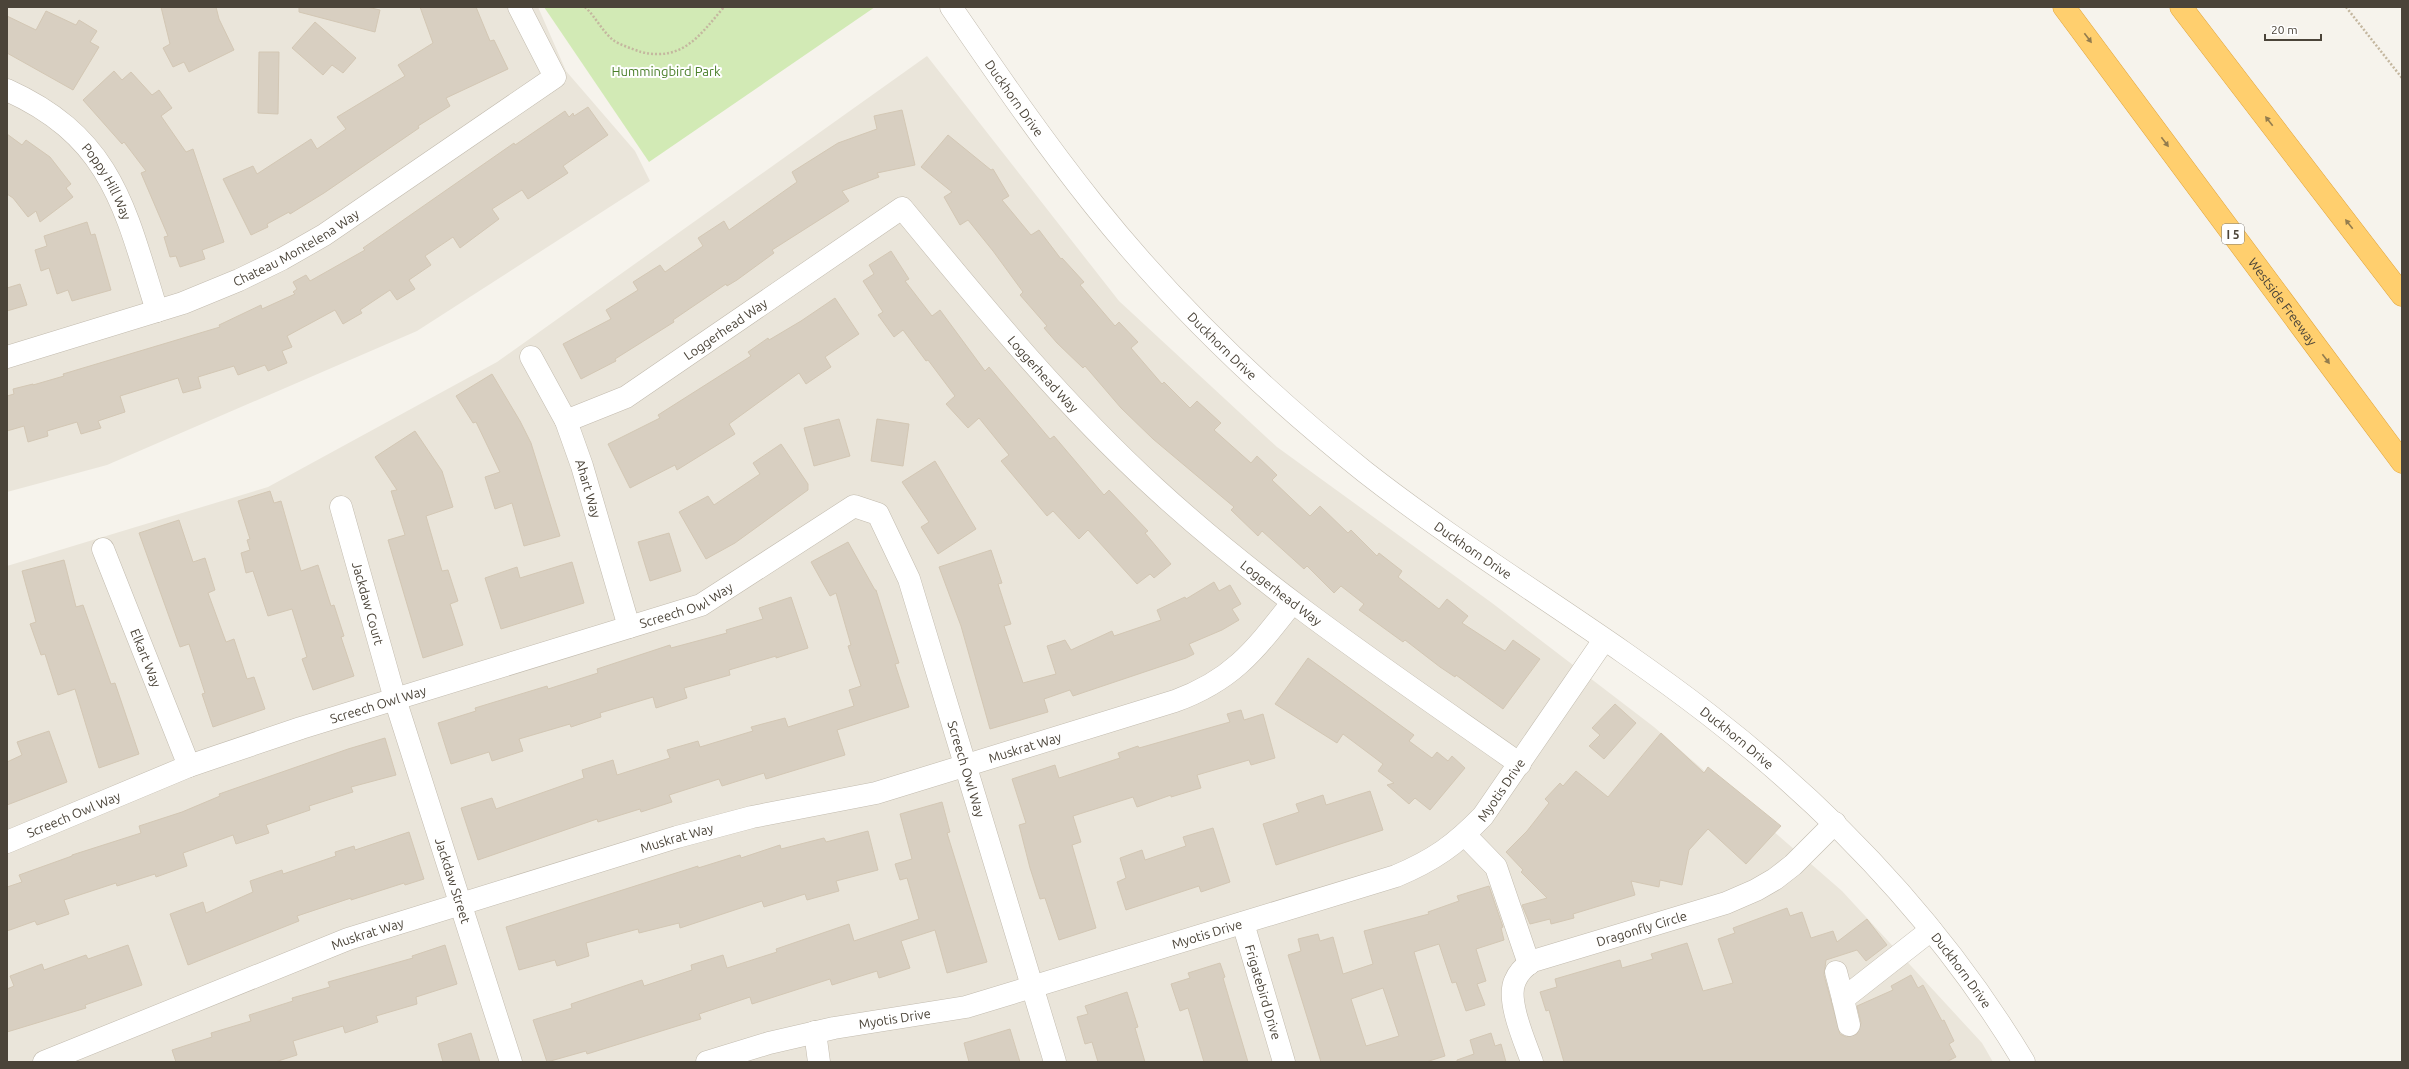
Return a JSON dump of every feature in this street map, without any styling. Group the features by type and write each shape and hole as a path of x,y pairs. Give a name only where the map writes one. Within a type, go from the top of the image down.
{"highway":[{"name":"Westside Freeway","path":"2064,7 2402,462"},
{"path":"2181,7 2402,291"},
{"path":"2373,254 2402,295"}],"street":[{"name":"Chateau Montelena Way","path":"7,357 157,311 239,280 324,235 555,77 519,7"},
{"name":"Duckhorn Drive","path":"951,7 1032,124 1095,206 1163,285 1211,335 1261,383 1366,472 1422,514 1707,713 1772,766 1835,823 1876,866 1931,930 1986,1004 2016,1059"},
{"name":"Poppy Hill Way","path":"7,90 32,101 60,120 96,158 111,180 126,210 157,311"},
{"name":"Loggerhead Way","path":"566,421 626,397 902,208 1030,361 1104,439 1155,488 1236,559 1292,603 1520,764"},
{"name":"Ahart Way","path":"531,357 566,421 582,466 629,627"},
{"name":"Screech Owl Way","path":"7,842 189,766 301,728 701,605 854,506 878,514 909,579 1055,1062"},
{"name":"Jackdaw Court","path":"341,507 396,699"},
{"name":"Elkart Way","path":"103,549 189,766"},
{"name":"Muskrat Way","path":"44,1062 348,939 677,837 752,817 876,793 1196,693 1215,683 1242,663 1257,648 1292,603"},
{"name":"Myotis Drive","path":"707,1062 815,1032 966,1007 1396,876 1426,864 1465,835 1484,816 1604,640"},
{"name":"Jackdaw Street","path":"396,699 511,1062"},
{"name":"Dragonfly Circle","path":"1529,964 1533,961 1726,903 1756,890 1793,865 1835,823"},
{"path":"1465,835 1496,867 1529,964 1522,969 1512,990 1514,1004 1532,1062"},
{"name":"Frigatebird Drive","path":"1243,923 1284,1062"},
{"path":"1843,999 1931,930"},
{"path":"1836,972 1849,1025"},
{"path":"815,1032 819,1062"}],"path":[{"path":"584,7 612,40 634,50 657,56 675,53 697,39 724,7"},
{"path":"2346,7 2402,78"}],"shaded area":[{"path":"7,7 538,7 566,71 635,151 650,181 417,331 107,465 7,492"},
{"path":"927,56 1119,301 1277,447 1492,603 1654,727 1842,891 1982,1043 1993,1062 7,1062 7,566 268,487 497,362"}],"green space":[{"name":"Hummingbird Park","path":"544,7 875,7 649,162"}],"building":[{"path":"161,7 216,7 219,19 234,50 189,72 184,62 173,67 163,48 170,44"},
{"path":"299,7 367,7 380,10 375,32 299,12"},
{"path":"420,7 476,7 490,41 494,40 508,69 446,98 450,106 418,126 419,128 324,193 290,214 289,212 267,224 268,227 251,235 223,179 253,166 257,174 311,139 317,149 346,129 337,117 405,76 398,65 433,43"},
{"path":"46,11 76,25 79,20 97,31 90,42 99,47 73,90 7,53 7,16 36,30"},
{"path":"315,22 356,58 343,73 332,65 323,75 292,48"},
{"path":"259,52 279,52 278,114 258,113"},
{"path":"114,71 122,80 131,72 152,95 159,90 172,108 161,116 186,152 193,149 224,242 202,250 205,259 180,267 176,256 170,257 164,237 168,236 141,173 146,171 124,142 122,144 83,100"},
{"path":"588,107 608,135 563,166 568,173 528,199 522,190 492,209 499,219 460,248 453,237 425,256 431,265 409,280 415,289 397,300 390,290 360,310 362,313 343,324 335,310 287,336 292,347 282,351 287,363 268,371 265,365 238,375 234,366 198,377 201,388 183,393 178,378 120,396 125,412 98,421 101,428 81,434 77,422 47,431 48,436 28,442 24,426 7,431 7,396 14,394 13,389 64,376 63,374 220,327 219,325 261,305 262,309 295,294 293,292 297,289 293,282 306,275 310,281 365,250 363,248 514,143 515,145 565,111 569,117 573,113 574,116"},
{"path":"902,110 915,165 877,173 879,177 842,191 849,201 772,250 774,253 737,280 727,286 726,284 673,320 674,322 615,359 616,361 581,379 563,344 611,319 606,310 638,290 633,282 660,265 665,272 703,246 698,238 724,221 729,230 797,182 792,172 838,143 877,129 874,116"},
{"path":"7,134 22,145 26,140 50,157 71,184 66,188 73,197 40,222 36,211 28,217 13,198 7,194"},
{"path":"948,135 991,170 993,169 1009,196 1002,200 1031,235 1039,230 1061,259 1062,258 1084,282 1080,285 1115,326 1119,322 1138,342 1131,348 1162,384 1164,382 1190,408 1197,401 1221,423 1214,430 1251,463 1257,456 1277,475 1272,480 1310,516 1320,506 1348,533 1351,530 1377,556 1379,553 1402,571 1398,577 1439,609 1447,599 1468,616 1462,623 1505,651 1513,640 1540,659 1503,709 1456,675 1455,677 1440,667 1405,640 1403,642 1359,610 1364,604 1341,586 1334,593 1307,566 1304,569 1262,531 1258,536 1231,510 1234,507 1153,439 1121,408 1085,366 1083,368 1057,343 1044,328 1047,326 1020,295 1023,292 968,220 960,225 944,197 952,192 921,167"},
{"path":"87,222 91,235 95,234 111,290 72,301 68,290 57,294 49,268 41,271 35,250 47,246 44,236"},
{"path":"891,251 909,279 905,281 932,316 940,310 985,371 989,367 1050,439 1054,436 1104,495 1109,490 1148,531 1145,533 1171,564 1154,578 1150,574 1137,584 1088,530 1079,539 1053,511 1047,516 1001,461 1009,455 979,418 968,428 946,404 955,396 903,330 894,337 878,315 883,312 863,281 874,274 869,265"},
{"path":"20,284 27,305 7,311 7,288"},
{"path":"835,298 859,334 825,357 831,367 806,384 799,373 729,424 735,434 677,470 675,465 630,488 608,444 660,418 658,415 751,356 748,352 768,338 769,340 801,321"},
{"path":"492,374 520,421 531,443 560,536 524,546 512,503 495,509 485,477 500,472 476,422 473,423 456,396"},
{"path":"839,419 850,456 814,466 804,428"},
{"path":"877,419 909,424 903,466 871,461"},
{"path":"415,431 442,471 453,507 426,516 442,571 448,570 458,601 450,604 463,645 423,658 388,540 405,535 391,491 397,490 375,457"},
{"path":"781,444 808,484 808,490 735,543 706,559 679,512 708,496 714,505 760,474 753,463"},
{"path":"935,461 976,529 938,554 921,527 929,522 902,482"},
{"path":"270,491 274,503 281,501 301,571 318,565 331,606 334,605 344,636 341,637 354,676 313,690 302,659 307,657 292,609 268,616 253,571 246,573 241,553 250,550 247,540 250,539 238,501"},
{"path":"179,520 193,562 205,558 215,590 208,593 226,642 234,639 247,679 254,677 265,709 213,727 202,694 205,693 189,644 180,647 139,533"},
{"path":"669,533 681,571 650,581 638,542"},
{"path":"848,542 876,590 899,663 895,664 909,707 837,730 845,755 766,779 764,773 722,786 719,779 669,795 672,802 641,812 640,809 598,822 597,819 478,860 461,808 492,798 496,809 584,778 582,770 613,760 617,775 670,758 667,750 698,741 700,747 753,731 751,727 785,718 788,727 854,706 849,690 861,686 848,646 851,645 836,593 830,596 811,562"},
{"path":"991,550 1002,583 998,584 1011,624 1004,626 1023,683 1056,674 1047,646 1065,640 1071,650 1112,631 1114,636 1161,620 1157,610 1185,597 1186,599 1214,582 1219,591 1230,585 1241,604 1232,609 1239,620 1222,630 1189,644 1194,654 1186,658 1073,696 1070,690 1044,699 1048,712 990,729 961,626 939,567"},
{"path":"64,560 76,607 83,605 111,684 115,683 139,754 99,768 75,689 58,695 45,654 41,655 30,624 36,622 22,571"},
{"path":"572,562 584,603 501,629 485,578 517,567 520,578"},
{"path":"791,597 808,648 729,670 730,675 684,688 687,698 656,708 653,697 600,713 601,717 571,727 570,724 519,739 523,751 492,761 489,752 451,764 438,723 476,711 475,708 547,686 548,689 598,673 597,669 670,645 671,648 727,633 726,630 763,619 759,608"},
{"path":"1308,658 1414,735 1409,741 1432,758 1437,752 1448,761 1452,756 1465,768 1430,810 1415,798 1409,804 1387,785 1394,783 1378,771 1383,764 1343,734 1337,743 1275,704"},
{"path":"1615,704 1636,723 1604,759 1589,746 1600,735 1592,728"},
{"path":"1241,710 1244,720 1263,714 1275,758 1251,765 1249,760 1197,775 1201,788 1171,797 1171,795 1137,807 1133,797 1073,816 1081,842 1072,845 1096,928 1059,940 1045,898 1040,899 1030,868 1019,825 1026,823 1012,779 1055,765 1059,778 1120,758 1118,753 1138,746 1139,748 1230,722 1227,714"},
{"path":"49,731 67,782 7,805 7,762 22,755 17,742"},
{"path":"1661,733 1704,773 1708,767 1781,826 1746,864 1708,829 1689,850 1682,885 1660,880 1659,887 1631,881 1635,895 1573,914 1574,918 1551,924 1550,919 1530,924 1522,905 1547,898 1521,872 1523,870 1506,852 1527,831 1549,803 1545,799 1560,783 1563,786 1576,771 1608,797"},
{"path":"385,738 396,775 351,787 353,792 309,806 310,810 266,825 269,833 236,844 233,835 183,853 187,866 156,877 155,874 117,886 116,883 64,900 69,914 37,925 35,921 7,931 7,887 22,882 19,875 72,855 141,833 139,826 182,812 220,796 219,794 348,749"},
{"path":"1370,791 1383,830 1276,865 1263,824 1299,812 1296,804 1323,795 1326,805"},
{"path":"942,802 950,832 947,833 987,962 947,973 935,930 901,941 910,968 879,978 877,971 832,985 830,979 752,1004 750,997 699,1014 701,1019 587,1054 586,1051 547,1062 533,1020 572,1008 571,1004 642,980 644,986 692,970 691,965 723,955 727,968 777,952 776,949 849,924 854,941 919,919 907,878 900,880 895,864 912,859 900,814"},
{"path":"1213,828 1230,882 1201,892 1199,886 1126,910 1117,882 1126,878 1120,858 1142,850 1145,860 1186,846 1183,837"},
{"path":"868,831 878,870 836,881 839,891 807,900 805,894 764,907 762,901 680,928 679,923 639,933 638,929 586,943 589,956 557,966 555,960 519,970 506,927 698,866 698,868 740,855 741,858 780,845 781,849 824,838 826,842"},
{"path":"409,832 424,879 405,885 404,883 351,900 351,898 297,916 299,921 188,965 170,914 203,902 206,913 253,892 250,881 282,870 283,874 336,856 335,852 354,846 355,850"},
{"path":"1489,886 1503,927 1501,928 1504,940 1476,949 1486,981 1477,984 1485,1005 1466,1011 1456,982 1452,983 1439,944 1414,952 1445,1056 1426,1062 1321,1062 1288,955 1301,951 1298,939 1318,934 1320,941 1333,937 1343,974 1373,964 1364,931 1429,914 1428,912 1459,901 1457,896","holes":["1383,988 1399,1036 1366,1046 1351,999"]},
{"path":"1787,908 1790,916 1802,912 1811,938 1833,931 1837,942 1867,919 1887,945 1866,961 1857,950 1826,960 1824,975 1840,1034 1846,1037 1857,1034 1861,1023 1857,1006 1893,990 1891,986 1911,975 1918,988 1923,985 1942,1021 1944,1020 1954,1041 1949,1044 1956,1057 1946,1062 1564,1062 1549,1010 1546,1011 1540,992 1557,987 1555,979 1620,960 1622,968 1653,959 1651,954 1687,943 1703,991 1733,983 1718,939 1735,933 1733,928"},
{"path":"128,945 142,985 85,1005 86,1008 7,1032 7,989 14,986 10,976 42,964 44,970 86,955 88,959"},
{"path":"445,945 457,984 416,997 417,1004 376,1016 378,1022 345,1033 343,1026 293,1041 297,1055 275,1062 176,1062 172,1050 212,1037 211,1033 251,1021 249,1015 293,1001 292,998 330,987 328,982 413,958 412,956"},
{"path":"1220,963 1248,1062 1204,1062 1188,1008 1180,1011 1171,984 1190,978 1188,973"},
{"path":"1127,992 1138,1027 1135,1028 1145,1062 1098,1062 1092,1042 1085,1044 1077,1017 1088,1014 1085,1006"},
{"path":"1010,1029 1020,1062 969,1062 964,1043"},
{"path":"471,1033 480,1062 443,1062 438,1044"},
{"path":"1491,1033 1495,1046 1501,1044 1506,1062 1457,1062 1457,1060 1474,1054 1470,1040"}]}
